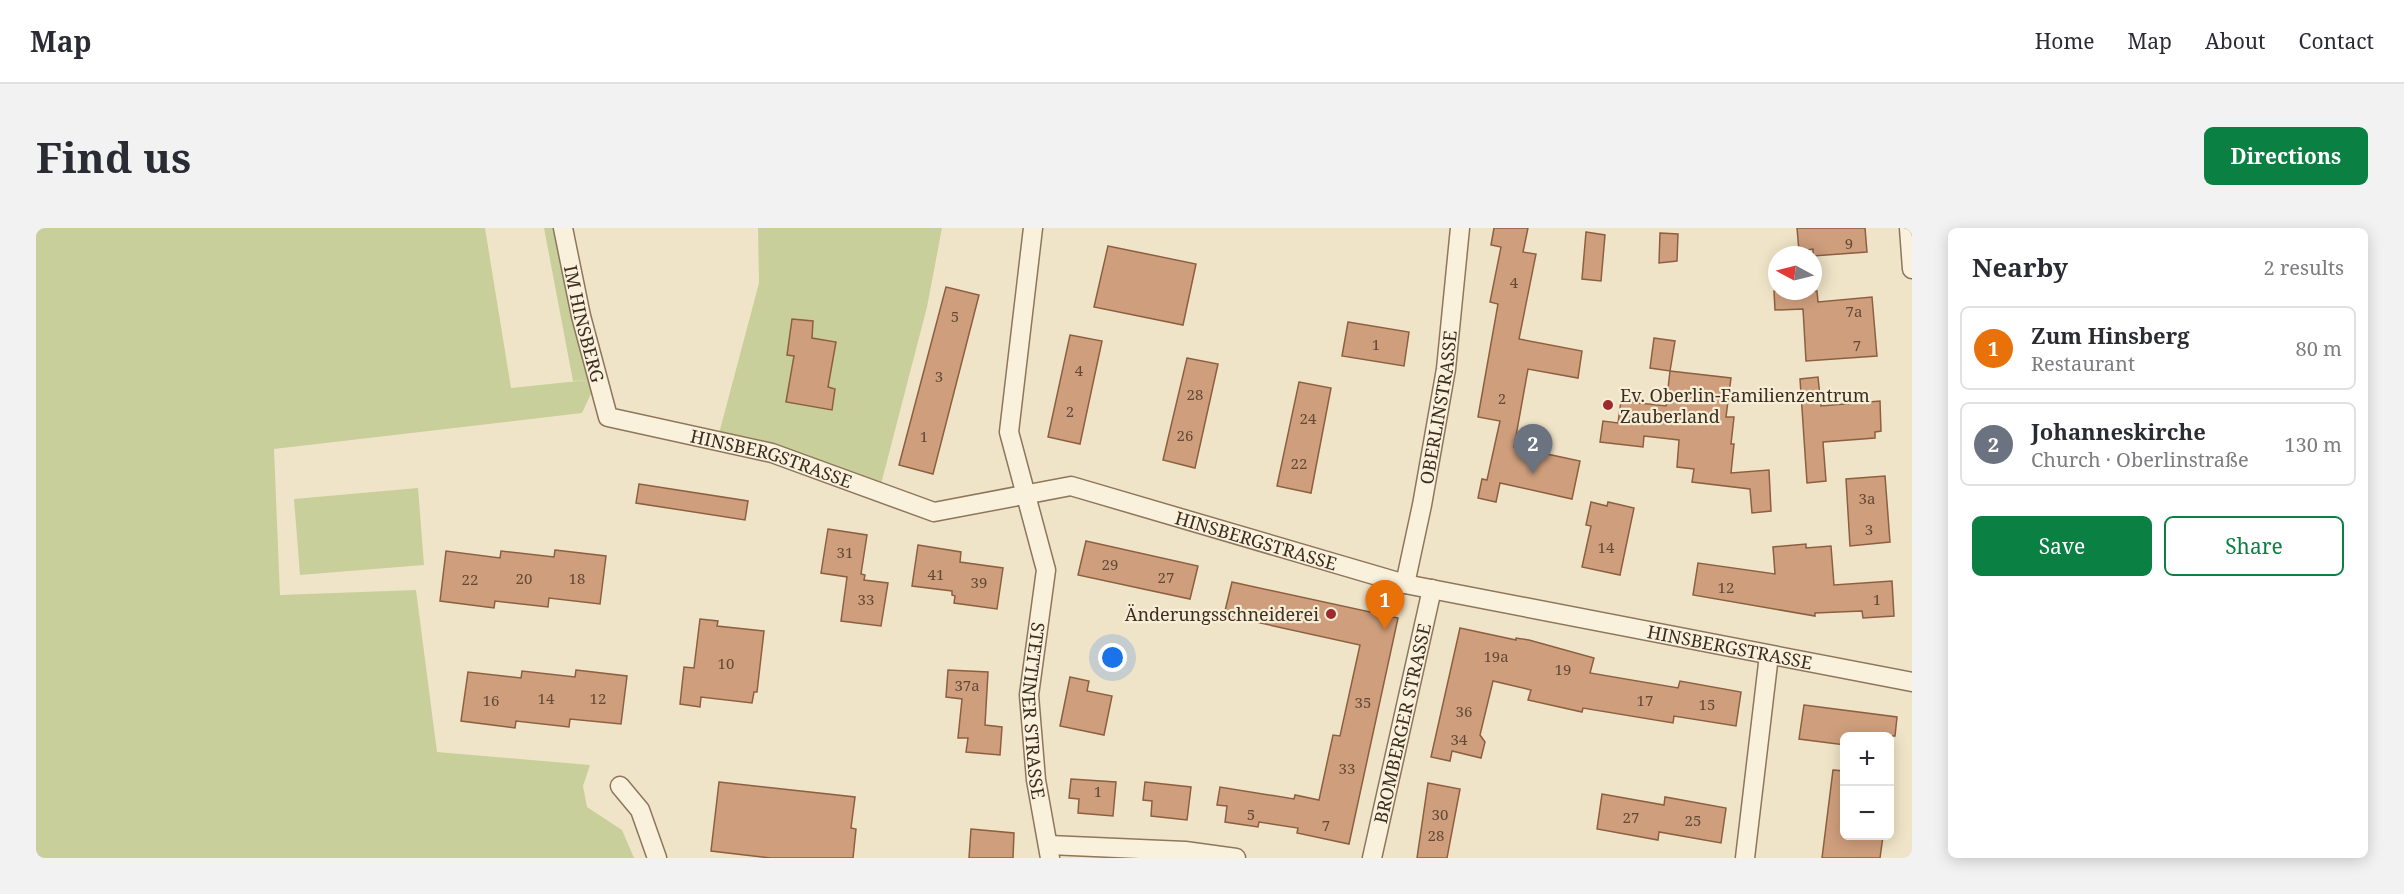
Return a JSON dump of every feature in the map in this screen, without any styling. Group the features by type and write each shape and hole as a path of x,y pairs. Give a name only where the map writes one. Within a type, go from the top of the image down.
{"street":[{"name":"IM HINSBERG","path":"564,228 581,316 608,417"},
{"name":"STETTINER STRASSE","path":"1032,228 1009,432 1046,570 1029,695 1036,780 1050,852"},
{"name":"OBERLINSTRASSE","path":"1405,584 1422,505 1446,369 1460,228"},
{"path":"1909,228 1912,269"},
{"name":"HINSBERGSTRASSE","path":"608,417 772,453 934,512 1071,486 1405,584 1912,682"},
{"name":"BROMBERGER STRASSE","path":"1372,858 1432,589"},
{"path":"1745,858 1769,655"},
{"path":"620,786 640,810 657,858"},
{"path":"1050,852 1185,851 1236,858"}],"green space":[{"path":"36,228 485,228 511,388 588,380 573,381 544,228 563,228 598,379 582,413 274,449 280,595 416,590 437,752 590,765 583,786 587,807 622,830 634,858 36,858"},
{"path":"758,228 942,228 927,307 879,492 717,441 759,283"},
{"path":"418,488 424,565 300,575 294,499"}],"building":[{"path":"1494,228 1528,228 1523,252 1536,254 1519,339 1582,351 1578,378 1528,369 1514,447 1580,461 1572,499 1500,483 1496,502 1478,498 1482,479 1487,480 1500,421 1478,417 1498,304 1490,302 1501,247 1491,245"},
{"path":"1797,228 1865,228 1867,252 1822,255 1822,246 1799,246"},
{"path":"1586,232 1605,235 1601,281 1582,279"},
{"path":"1660,233 1678,234 1677,261 1659,263"},
{"path":"1108,246 1196,264 1183,325 1094,307"},
{"path":"946,287 979,295 933,474 899,465"},
{"path":"1872,297 1877,356 1806,361 1803,309 1775,310 1774,300 1818,300 1818,302"},
{"path":"792,319 813,321 812,338 836,342 828,387 835,389 832,410 786,402 794,356 787,355"},
{"path":"1348,322 1409,332 1404,366 1342,356"},
{"path":"1070,335 1102,341 1080,444 1048,437"},
{"path":"1654,338 1675,341 1670,371 1650,368"},
{"path":"1187,358 1218,364 1195,468 1163,460"},
{"path":"1670,371 1731,378 1726,417 1734,417 1731,473 1769,470 1771,511 1752,513 1750,489 1692,482 1694,469 1677,467 1679,440 1644,436 1643,447 1600,442 1603,421 1618,423 1621,401 1666,406"},
{"path":"1818,377 1821,406 1880,401 1881,431 1875,432 1875,438 1823,442 1826,481 1807,483 1800,379"},
{"path":"1299,382 1331,388 1311,493 1277,486"},
{"path":"1885,476 1890,542 1850,546 1846,479"},
{"path":"639,484 748,501 745,520 636,503"},
{"path":"1591,502 1607,506 1608,502 1634,508 1620,575 1582,567 1591,526 1586,525"},
{"path":"828,529 867,535 861,574 865,575 864,580 888,583 881,626 841,621 847,577 821,573"},
{"path":"1086,541 1198,566 1190,599 1078,575"},
{"path":"1806,544 1806,548 1831,546 1834,585 1892,581 1894,616 1863,618 1862,611 1815,613 1815,616 1693,595 1698,563 1775,574 1773,547"},
{"path":"918,545 961,552 960,562 1003,568 997,609 954,603 955,596 952,595 952,591 912,586"},
{"path":"555,550 606,556 600,604 549,598 548,607 495,601 494,608 440,601 446,551 500,558 501,551 554,557"},
{"path":"1232,582 1398,618 1349,844 1297,833 1298,828 1259,822 1258,827 1225,822 1227,806 1217,805 1220,787 1294,799 1295,795 1319,800 1333,735 1340,736 1360,645 1224,615"},
{"path":"700,619 718,621 717,626 764,631 757,692 754,692 752,703 701,697 700,707 680,704 684,667 694,668"},
{"path":"1460,628 1516,640 1516,638 1529,640 1594,658 1590,673 1678,688 1680,681 1741,692 1736,726 1674,716 1673,723 1583,708 1582,712 1528,700 1531,690 1493,681 1480,735 1485,742 1481,758 1452,751 1450,761 1431,757"},
{"path":"576,670 627,676 621,724 570,719 569,727 516,721 515,728 461,721 468,672 521,678 522,671 575,677"},
{"path":"948,670 988,672 985,725 1002,727 1000,755 966,752 968,738 958,738 962,699 946,697"},
{"path":"1070,677 1089,681 1087,691 1112,696 1104,735 1060,726"},
{"path":"1804,705 1897,717 1895,736 1894,732 1840,732 1840,744 1799,739"},
{"path":"1833,770 1840,771 1840,840 1882,840 1880,858 1822,858"},
{"path":"1071,779 1116,782 1113,816 1078,813 1079,799 1069,798"},
{"path":"719,782 855,797 851,828 856,829 853,858 771,858 711,851"},
{"path":"1145,782 1191,787 1187,820 1151,816 1152,801 1143,800"},
{"path":"1428,783 1460,789 1447,858 1417,858"},
{"path":"1602,794 1664,805 1665,797 1726,808 1721,843 1659,832 1658,840 1597,829"},
{"path":"971,829 1014,833 1013,858 969,858"}],"place":[{"name":"Ev. Oberlin-Familienzentrum Zauberland","path":"1608,405"},
{"name":"Johanneskirche","path":"1533,474"},
{"name":"Änderungsschneiderei","path":"1331,614"},
{"name":"Zum Hinsberg","path":"1385,630"}]}
